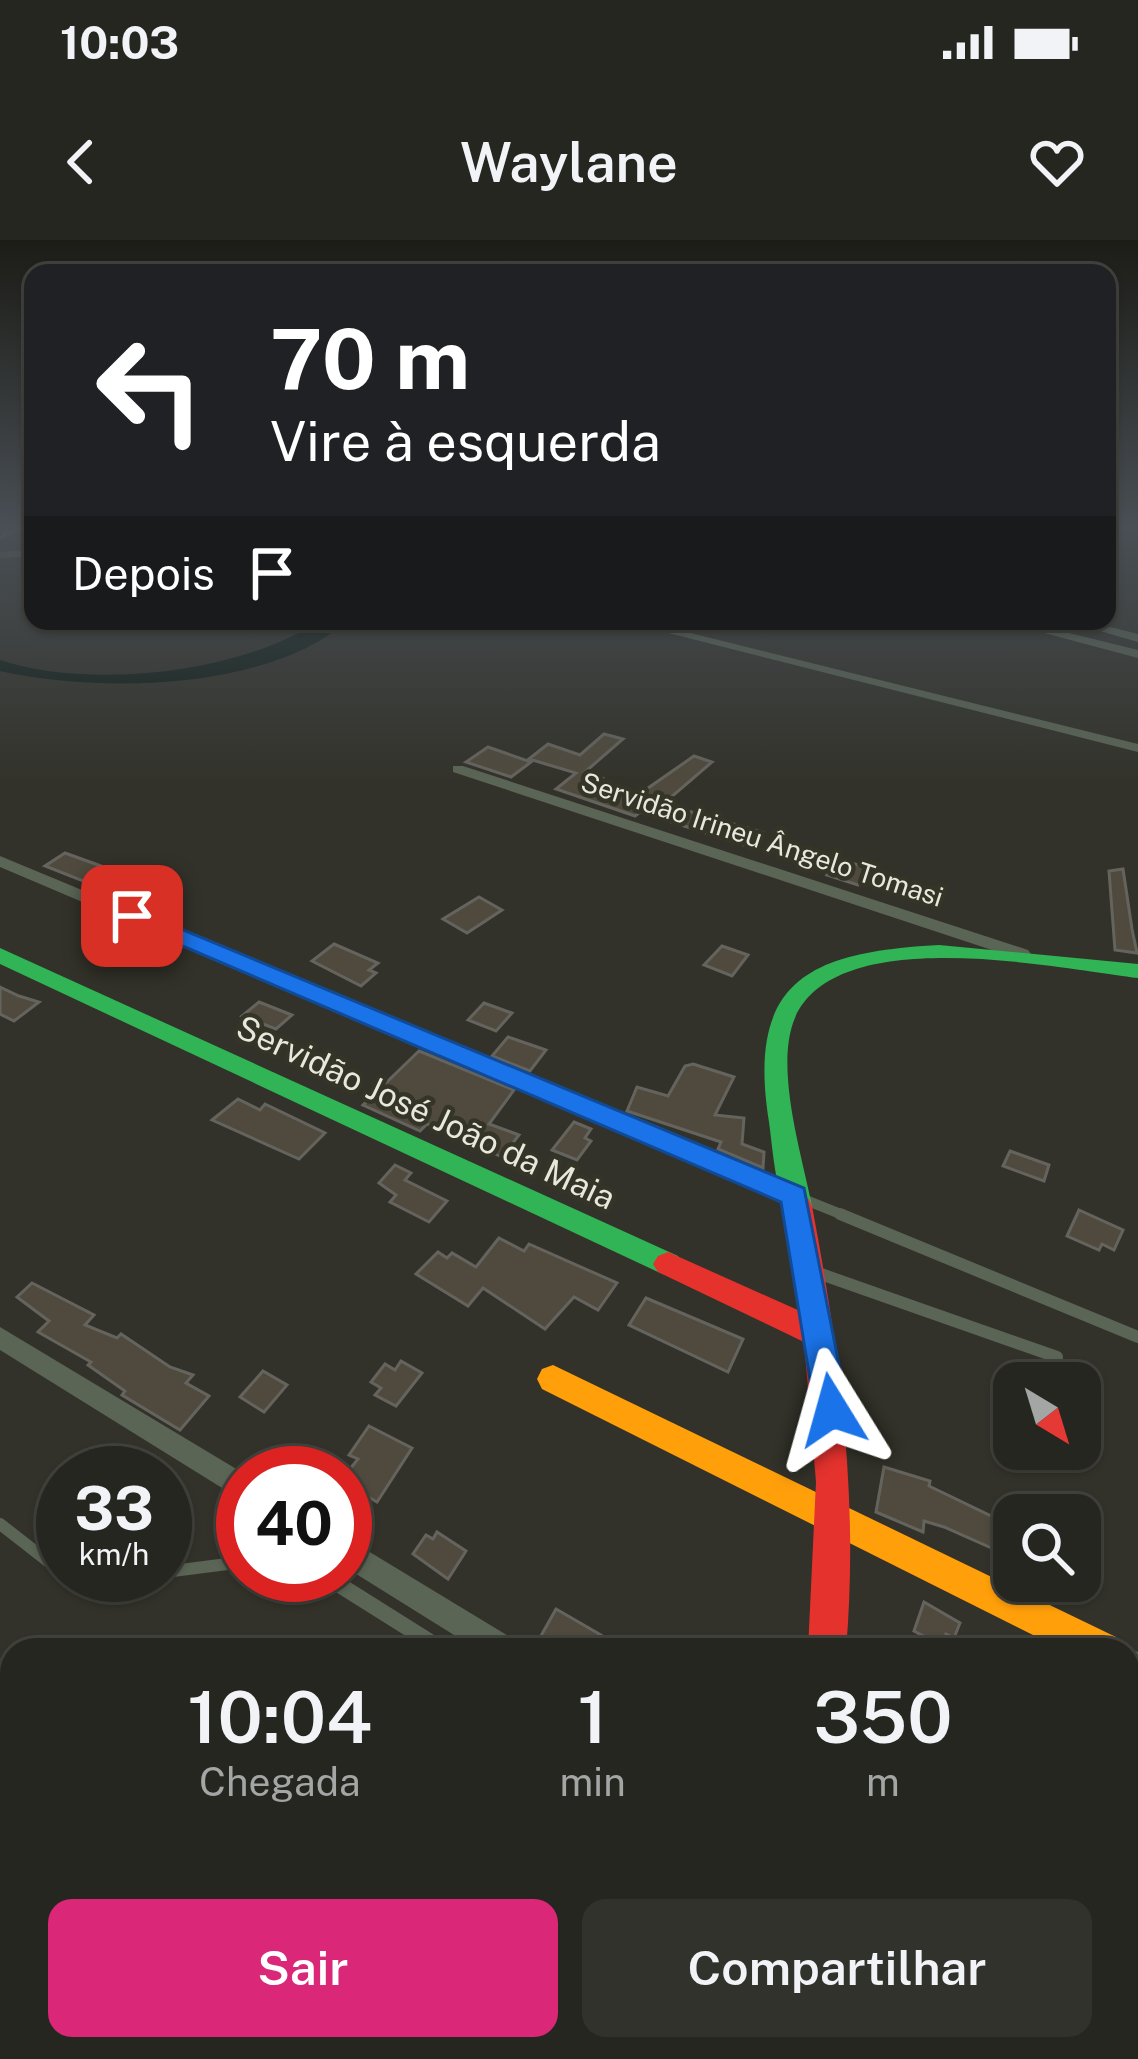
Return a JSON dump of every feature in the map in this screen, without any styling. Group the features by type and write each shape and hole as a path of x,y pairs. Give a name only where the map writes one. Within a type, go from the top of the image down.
{"street":[{"path":"663,630 1138,748"},
{"path":"1041,630 1138,654"},
{"path":"1107,630 1138,638"},
{"name":"Servidão Irineu Ângelo Tomasi","path":"458,769 1049,963"},
{"path":"0,860 794,1196"},
{"path":"828,1638 840,1518 821,1335 794,1196 776,1053 796,992 819,973 857,959 901,954 1138,971"},
{"name":"Servidão José João da Maia","path":"0,955 821,1335"},
{"path":"0,1337 216,1470"},
{"path":"554,1379 753,1484 840,1518 1078,1638"},
{"path":"372,1568 486,1638"}],"lane":[{"path":"794,1196 1138,1337"},
{"path":"809,1270 1058,1357"},
{"path":"0,1524 36,1551"},
{"path":"369,1602 424,1638"}],"shaded area":[{"path":"303,630 334,630 273,661 181,680 84,682 0,671 0,660 76,674 164,671 207,664"}],"building":[{"path":"604,734 623,739 585,772 602,778 596,783 638,795 694,756 712,762 663,804 762,832 747,846 640,812 635,816 556,789 576,773 529,759 548,744 580,755"},
{"path":"488,747 531,762 511,777 466,762"},
{"path":"65,853 126,875 106,890 45,866"},
{"path":"840,859 871,869 858,885 827,875"},
{"path":"1123,869 1137,953 1115,950 1109,871"},
{"path":"479,897 502,910 467,933 443,919"},
{"path":"334,944 378,963 369,970 376,973 361,986 312,961"},
{"path":"722,946 748,955 732,976 704,965"},
{"path":"0,987 39,1002 14,1021 0,1014"},
{"path":"259,1002 292,1015 276,1029 242,1016"},
{"path":"484,1003 512,1013 496,1031 468,1020"},
{"path":"508,1037 546,1050 530,1071 492,1056"},
{"path":"419,1051 514,1090 489,1124 519,1135 502,1157 427,1124 420,1131 363,1105"},
{"path":"693,1064 734,1077 715,1115 744,1118 742,1144 764,1152 763,1168 718,1149 721,1142 627,1111 637,1087 668,1096 685,1066"},
{"path":"238,1099 260,1110 265,1104 325,1133 299,1159 212,1120"},
{"path":"574,1122 591,1129 585,1138 591,1141 577,1160 552,1150"},
{"path":"1010,1151 1049,1165 1044,1181 1003,1166"},
{"path":"395,1165 411,1173 405,1180 447,1201 429,1222 390,1202 396,1195 379,1183"},
{"path":"1079,1210 1123,1230 1114,1250 1102,1244 1099,1250 1067,1236"},
{"path":"499,1238 524,1251 529,1244 617,1283 598,1310 574,1297 545,1329 483,1288 468,1306 416,1274 438,1252 447,1258 452,1253 476,1267"},
{"path":"32,1283 94,1315 85,1325 117,1338 121,1334 170,1367 193,1375 186,1383 209,1396 180,1430 122,1395 125,1391 88,1365 91,1362 38,1332 49,1321 17,1297"},
{"path":"646,1298 743,1339 728,1372 629,1325"},
{"path":"401,1361 422,1373 396,1406 375,1395 381,1388 371,1382 385,1364 395,1370"},
{"path":"263,1371 287,1385 264,1412 240,1397"},
{"path":"369,1426 412,1448 377,1502 372,1499 372,1446 355,1446"},
{"path":"884,1467 930,1481 929,1486 993,1517 993,1549 944,1527 924,1521 923,1532 876,1512"},
{"path":"437,1532 466,1551 448,1579 413,1554 426,1535 433,1539"},
{"path":"924,1602 960,1623 954,1638 946,1634 945,1638 927,1638 914,1631"},
{"path":"556,1609 601,1635 599,1638 540,1638"}],"traffic: fast":[{"path":"798,1206 776,1068 781,1023 801,988 837,966 885,955 939,952 1138,971"},
{"path":"0,955 668,1264"}],"traffic: slow":[{"path":"553,1379 1079,1638"}],"traffic: jam":[{"path":"798,1206 830,1427 834,1537 828,1638"},
{"path":"668,1264 821,1335"}],"route":[{"path":"132,916 794,1196 832,1410"}]}
